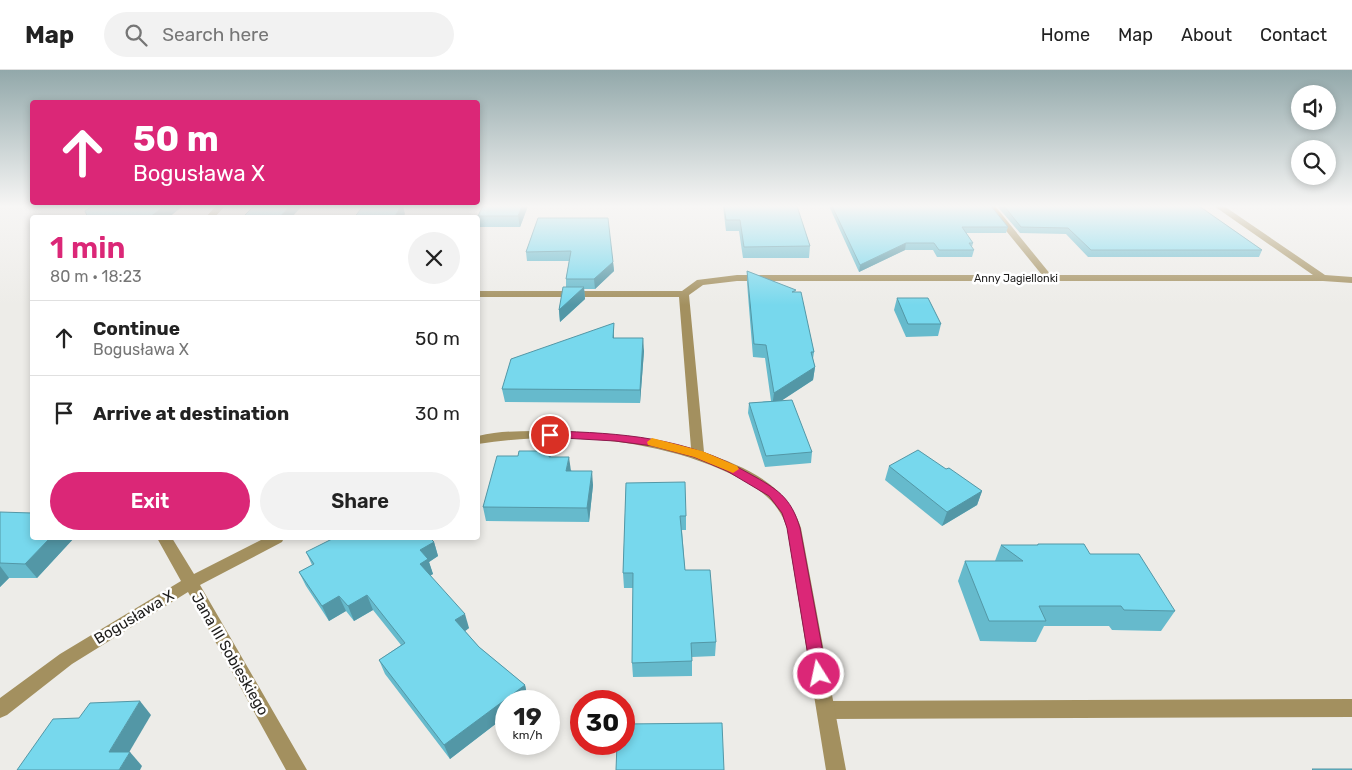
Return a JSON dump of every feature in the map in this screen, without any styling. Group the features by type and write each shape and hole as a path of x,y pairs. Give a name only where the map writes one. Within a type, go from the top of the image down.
{"street":[{"path":"1016,239 1048,278"},
{"path":"1266,239 1323,278"},
{"name":"Anny Jagiellonki","path":"684,294 700,282 716,279 1323,278 1352,280"},
{"path":"480,294 684,294 698,454"},
{"path":"480,440 511,434 615,437 653,442 698,454 753,480 774,493 788,511 794,528 836,770"},
{"name":"Jana III Sobieskiego","path":"166,540 297,770"},
{"name":"Bogusława X","path":"0,709 66,659 190,583 272,540"},
{"path":"826,710 1352,708"}],"building":[{"path":"531,239 610,239 613,262 594,279 566,279 571,251 526,252"},
{"path":"743,239 808,239 810,246 744,247"},
{"path":"848,239 970,239 973,243 969,243 974,250 939,250 934,243 906,243 860,265"},
{"path":"1079,239 1246,239 1262,250 1091,250"},
{"path":"747,271 796,290 792,292 801,292 814,352 811,352 815,367 774,393 766,345 754,344"},
{"path":"563,287 584,287 559,310"},
{"path":"897,298 928,298 941,324 908,324"},
{"path":"614,323 613,338 643,338 640,390 502,389 511,359"},
{"path":"792,400 812,452 766,456 749,403"},
{"path":"918,450 946,469 949,468 982,491 947,512 889,466"},
{"path":"519,451 550,451 549,457 569,457 566,471 592,471 587,508 483,507 497,456 518,456"},
{"path":"685,482 686,516 680,516 685,570 710,570 716,642 691,643 692,661 632,663 633,573 623,573 626,483"},
{"path":"0,512 30,513 30,540 48,540 25,564 0,563"},
{"path":"330,540 432,540 434,542 420,550 428,559 420,564 465,614 455,620 479,647 525,685 518,690 495,690 495,707 444,745 379,660 405,643 367,595 348,606 339,596 322,606 299,572 314,564 306,552"},
{"path":"1084,544 1090,554 1139,554 1175,611 1124,610 1121,606 1039,606 1046,621 989,621 965,561 1023,561 1001,545"},
{"path":"140,701 109,752 130,752 119,770 17,770 53,719 79,718 90,703"},
{"path":"722,723 724,770 616,770 617,755 635,755 635,724"},
{"path":"1352,769 1352,770 1313,770"}],"slow traffic":[{"path":"652,442 698,454 733,469"}],"route":[{"path":"550,435 615,437 653,442 698,454 731,468 774,493 788,511 794,528 819,674"}]}
